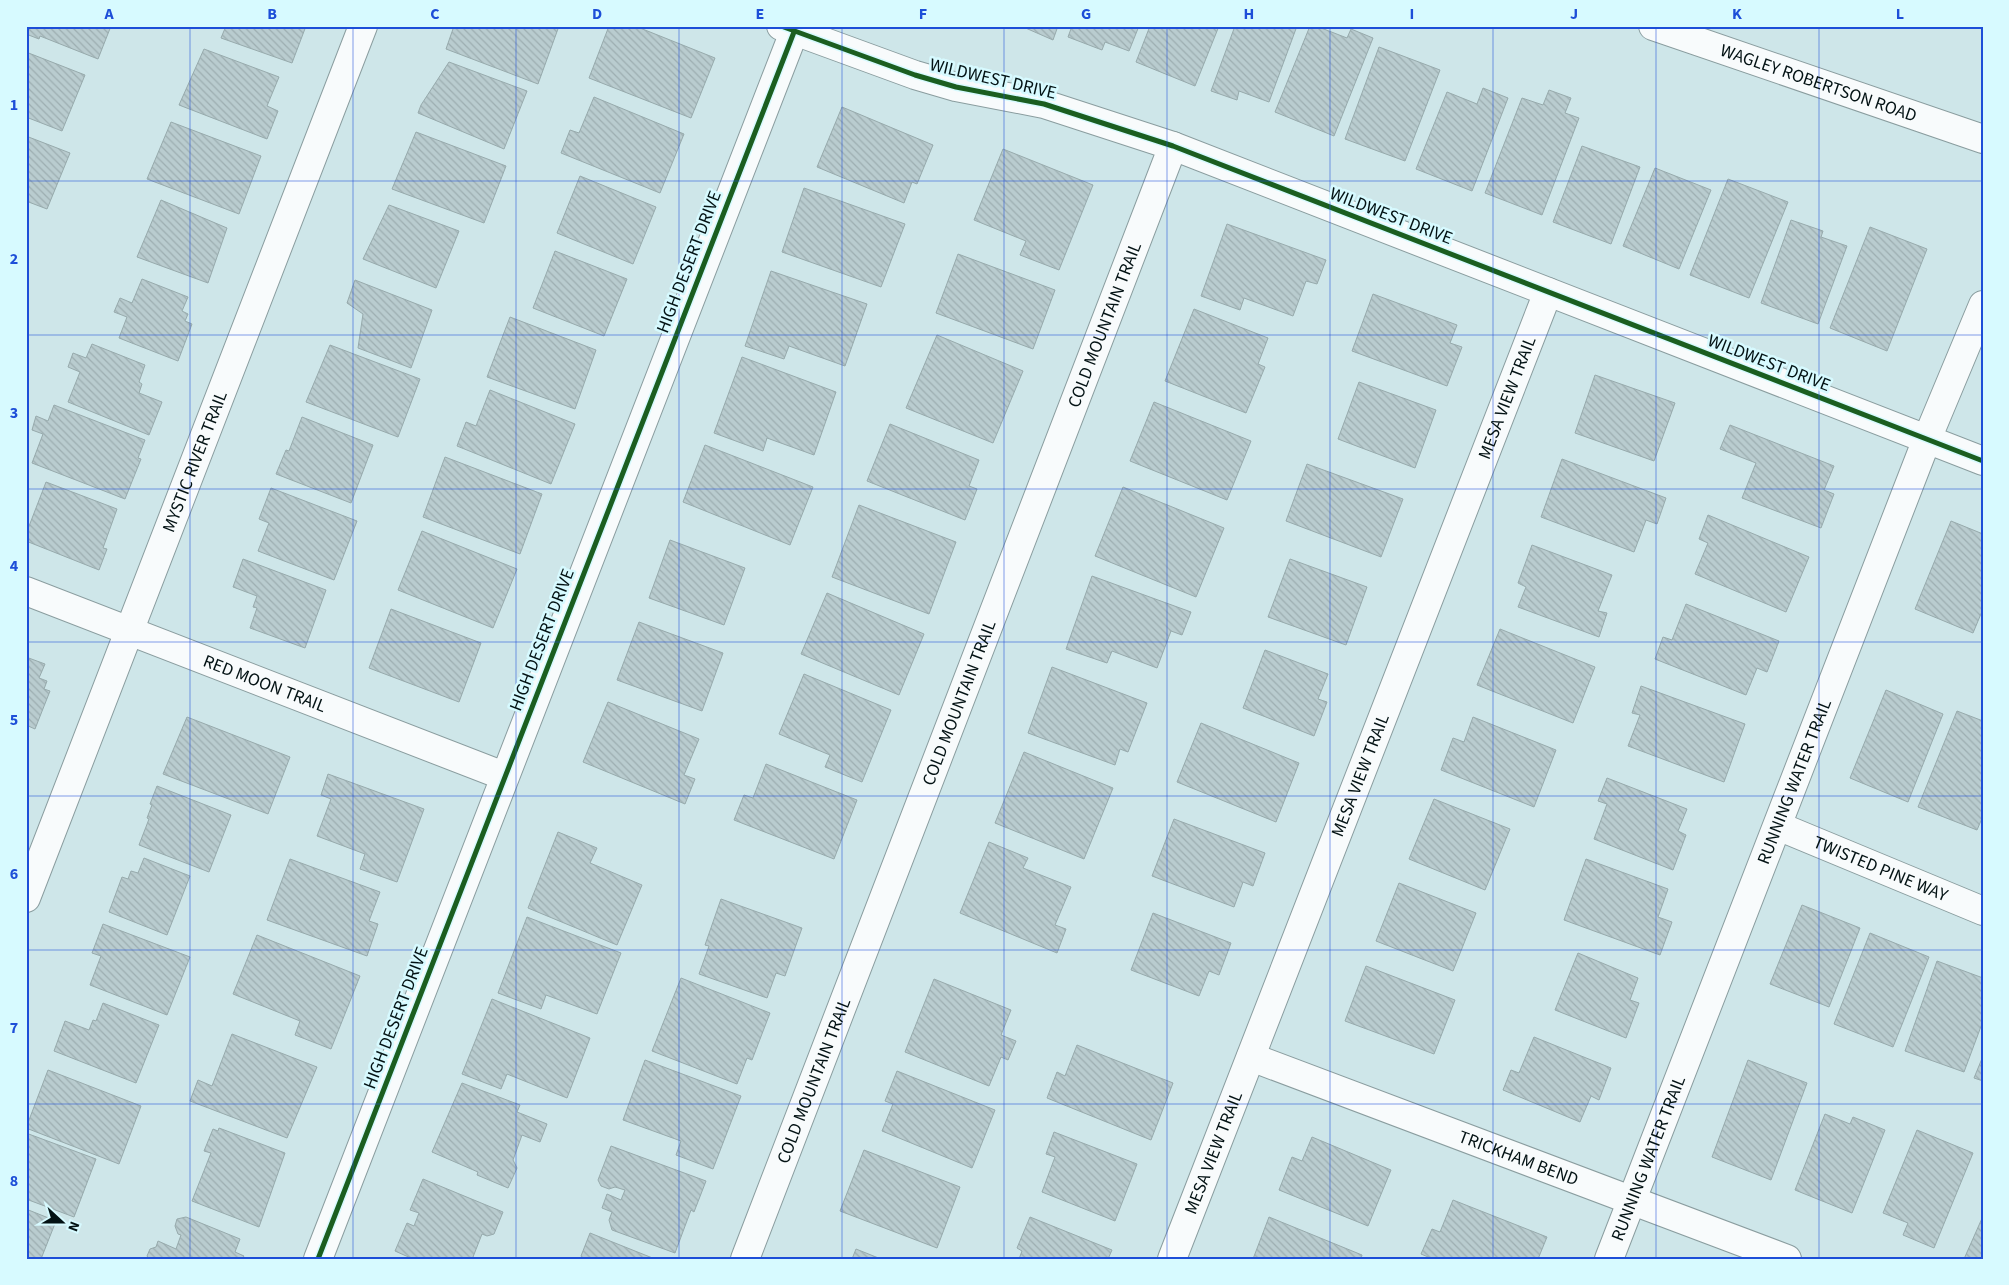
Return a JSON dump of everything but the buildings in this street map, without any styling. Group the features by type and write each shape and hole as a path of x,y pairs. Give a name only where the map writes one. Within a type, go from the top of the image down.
{"street":[{"name":"MYSTIC RIVER TRAIL","path":"26,898 362,26"},
{"name":"WAGLEY ROBERTSON ROAD","path":"1653,26 1983,139"},
{"name":"WILDWEST DRIVE","path":"787,29 956,87 1044,104 1173,146 1983,461"},
{"name":"HIGH DESERT DRIVE","path":"318,1259 504,776 787,29"},
{"name":"COLD MOUNTAIN TRAIL","path":"744,1259 1173,146"},
{"name":"MESA VIEW TRAIL","path":"1172,1259 1548,292"},
{"name":"RUNNING WATER TRAIL","path":"1609,1259 1927,439 1983,305"},
{"name":"RED MOON TRAIL","path":"26,591 504,776"},
{"name":"TWISTED PINE WAY","path":"1778,826 1983,910"},
{"name":"TRICKHAM BEND","path":"1251,1057 1787,1259"}],"cycle path":[{"path":"781,26 915,75 956,87 1044,104 1173,146 1983,461"},
{"path":"318,1259 794,32"}]}
